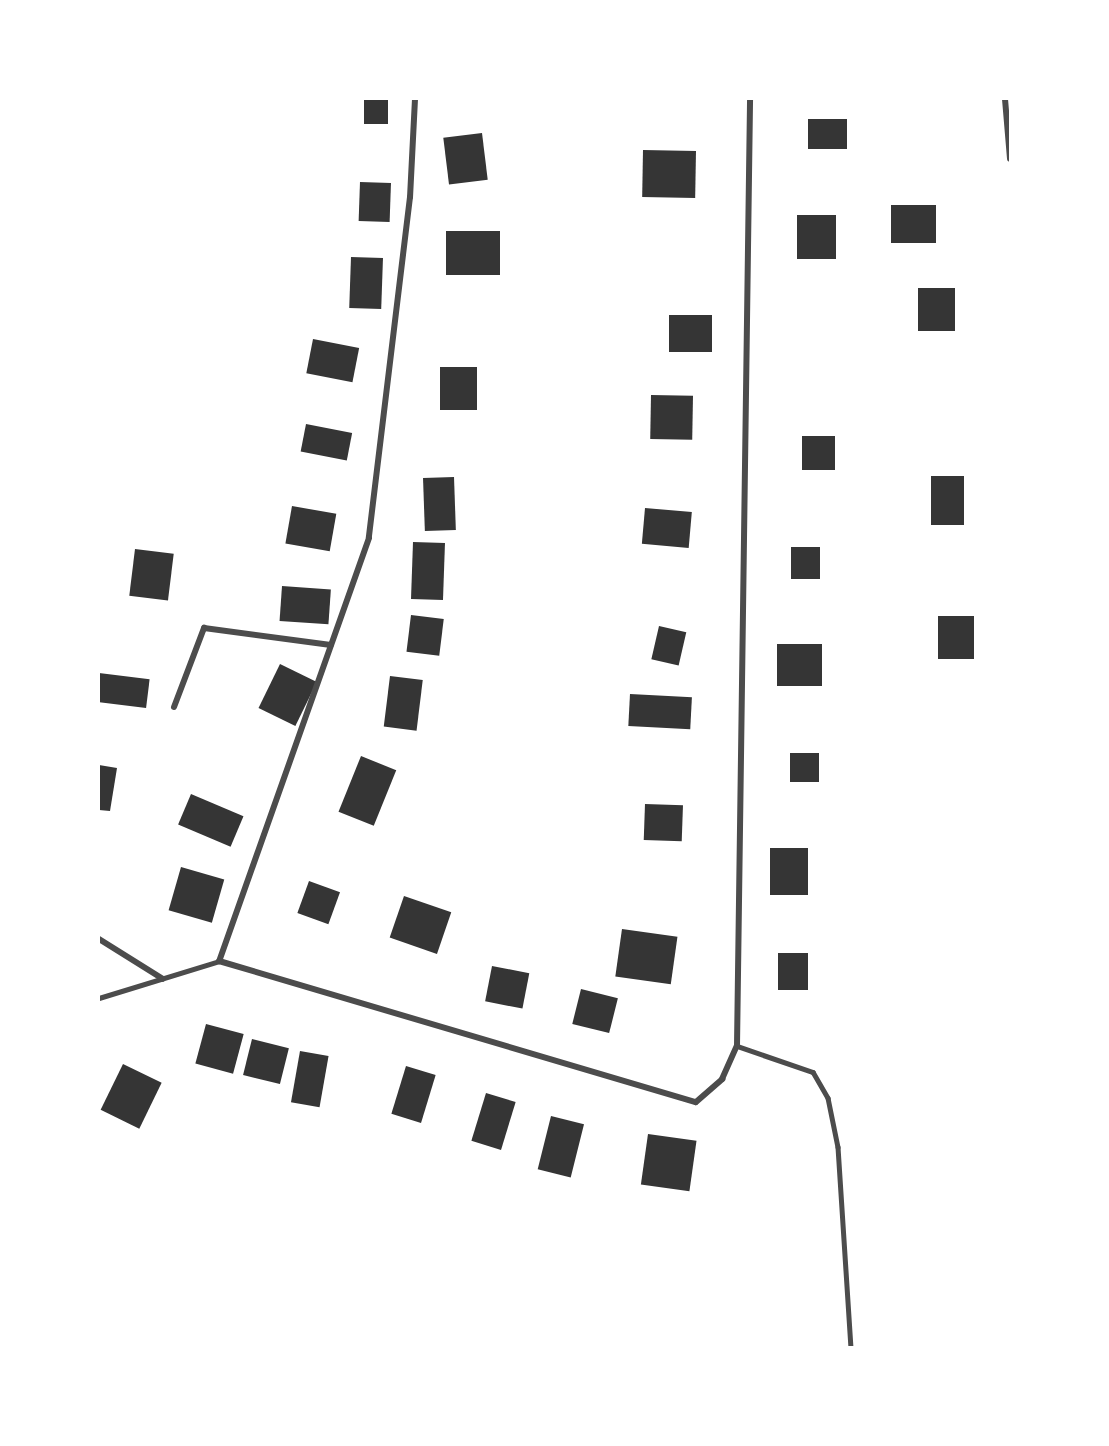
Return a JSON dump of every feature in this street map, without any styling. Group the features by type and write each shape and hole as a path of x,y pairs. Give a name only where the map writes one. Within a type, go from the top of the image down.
{"street":[{"path":"414,99 410,197 369,538 219,962 696,1102 722,1079 736,1046 750,99"},
{"path":"1005,99 1010,159"},
{"path":"174,706 204,628 331,645"},
{"path":"99,939 163,979"}],"lane":[{"path":"99,998 219,962"},
{"path":"736,1046 813,1072 828,1098 838,1147 851,1347"}],"building":[{"path":"364,99 388,99 388,124 364,124"},
{"path":"808,119 847,119 847,149 808,149"},
{"path":"482,133 488,180 449,184 443,138"},
{"path":"643,150 696,151 695,198 642,197"},
{"path":"360,182 391,183 390,222 359,221"},
{"path":"891,205 936,205 936,243 891,243"},
{"path":"797,215 836,215 836,259 797,259"},
{"path":"446,231 500,231 500,275 446,275"},
{"path":"351,257 383,258 381,309 349,308"},
{"path":"918,288 955,288 955,331 918,331"},
{"path":"669,315 712,315 712,352 669,352"},
{"path":"313,339 359,348 352,382 306,373"},
{"path":"440,367 477,367 477,410 440,410"},
{"path":"651,395 693,396 692,440 650,439"},
{"path":"306,424 352,433 347,460 301,451"},
{"path":"802,436 835,436 835,470 802,470"},
{"path":"931,476 964,476 964,525 931,525"},
{"path":"454,477 456,530 425,531 423,478"},
{"path":"292,506 336,514 330,551 285,543"},
{"path":"645,508 692,512 689,548 642,544"},
{"path":"413,542 445,543 443,600 411,599"},
{"path":"791,547 820,547 820,579 791,579"},
{"path":"135,549 174,554 168,600 129,596"},
{"path":"282,586 331,589 328,624 280,621"},
{"path":"411,615 444,619 439,656 406,652"},
{"path":"938,616 974,616 974,659 938,659"},
{"path":"659,626 686,632 679,665 651,659"},
{"path":"777,644 822,644 822,686 777,686"},
{"path":"280,664 317,682 295,726 259,708"},
{"path":"99,673 150,679 146,708 99,702"},
{"path":"390,676 423,680 417,731 384,727"},
{"path":"630,694 692,697 690,729 628,726"},
{"path":"790,753 819,753 819,782 790,782"},
{"path":"361,756 396,770 374,826 339,812"},
{"path":"99,765 117,768 110,811 99,810"},
{"path":"191,794 243,816 231,847 178,824"},
{"path":"645,804 683,805 682,841 644,840"},
{"path":"770,848 808,848 808,895 770,895"},
{"path":"181,867 224,879 212,923 169,910"},
{"path":"309,881 340,892 328,924 297,913"},
{"path":"404,896 451,912 437,954 390,938"},
{"path":"622,929 677,937 671,984 615,977"},
{"path":"778,953 808,953 808,990 778,990"},
{"path":"492,966 529,973 522,1009 485,1001"},
{"path":"581,989 618,998 609,1033 572,1024"},
{"path":"206,1024 244,1034 233,1074 195,1064"},
{"path":"252,1039 289,1048 280,1084 243,1075"},
{"path":"300,1051 329,1056 320,1107 291,1102"},
{"path":"123,1064 162,1083 139,1129 101,1110"},
{"path":"406,1066 436,1075 421,1123 391,1114"},
{"path":"486,1093 516,1102 501,1150 471,1141"},
{"path":"551,1116 584,1124 571,1178 538,1169"},
{"path":"648,1134 697,1141 689,1191 641,1185"}]}
